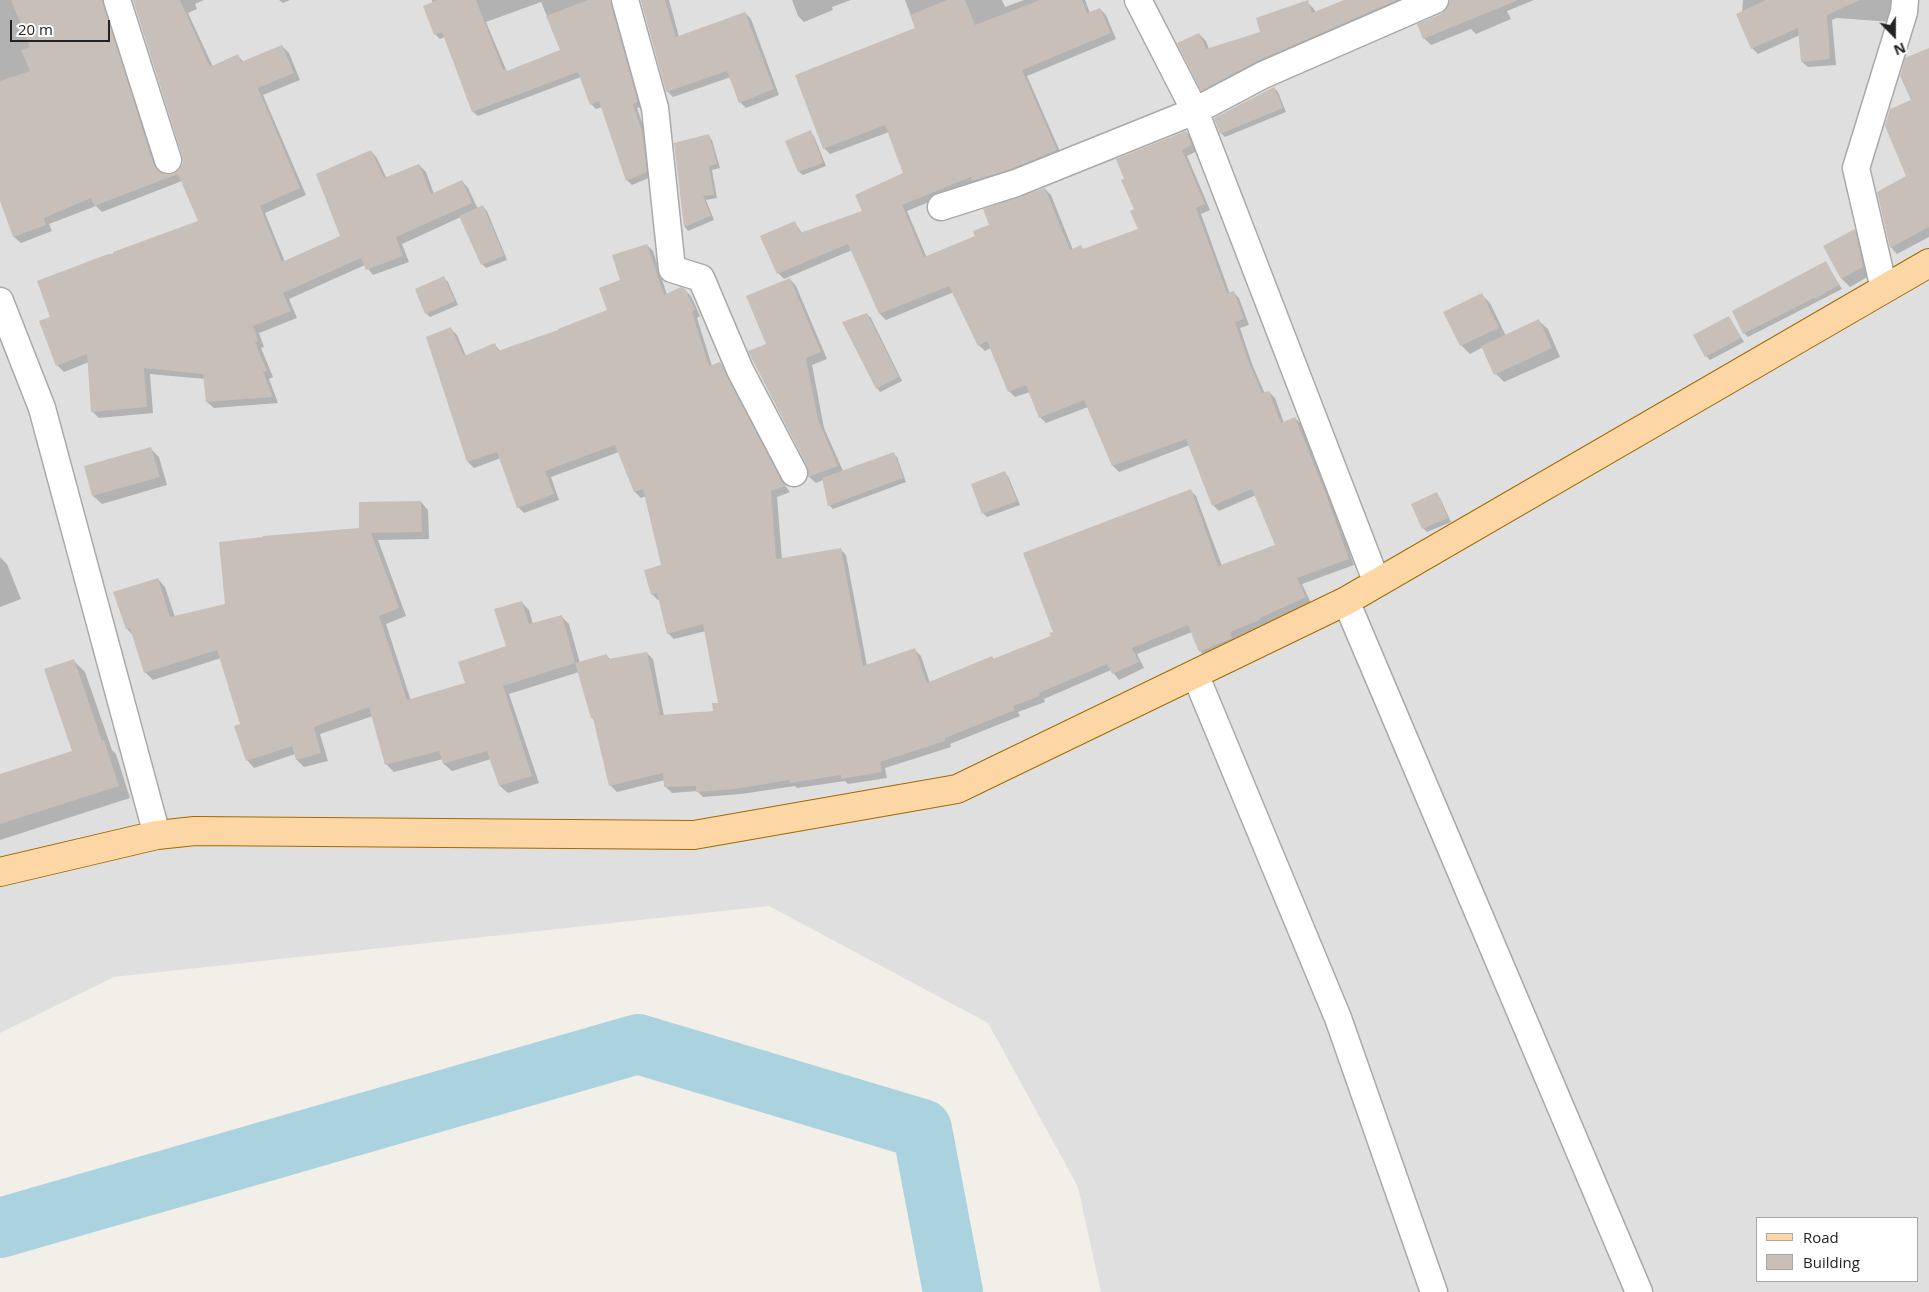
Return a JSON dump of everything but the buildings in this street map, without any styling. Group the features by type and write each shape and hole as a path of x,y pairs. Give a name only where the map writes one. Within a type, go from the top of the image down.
{"main road":[{"path":"0,872 158,835 195,831 694,835 957,789 1346,601 1929,263"}],"street":[{"path":"117,0 168,160"},
{"path":"625,0 655,108 672,269 701,278 740,370 794,473"},
{"path":"1138,0 1195,111 1377,583"},
{"path":"941,207 1016,183 1195,111 1263,76 1434,0"},
{"path":"1884,289 1856,168 1904,12 1905,0"},
{"path":"0,301 42,408 158,835"},
{"path":"1346,601 1639,1292"},
{"path":"1195,674 1338,1018 1434,1292"}],"shaded area":[{"path":"0,0 1929,0 1929,1292 1101,1292 1078,1187 988,1023 769,906 114,977 0,1033"}],"waterway":[{"path":"0,1228 638,1044 922,1129 953,1292"}]}
